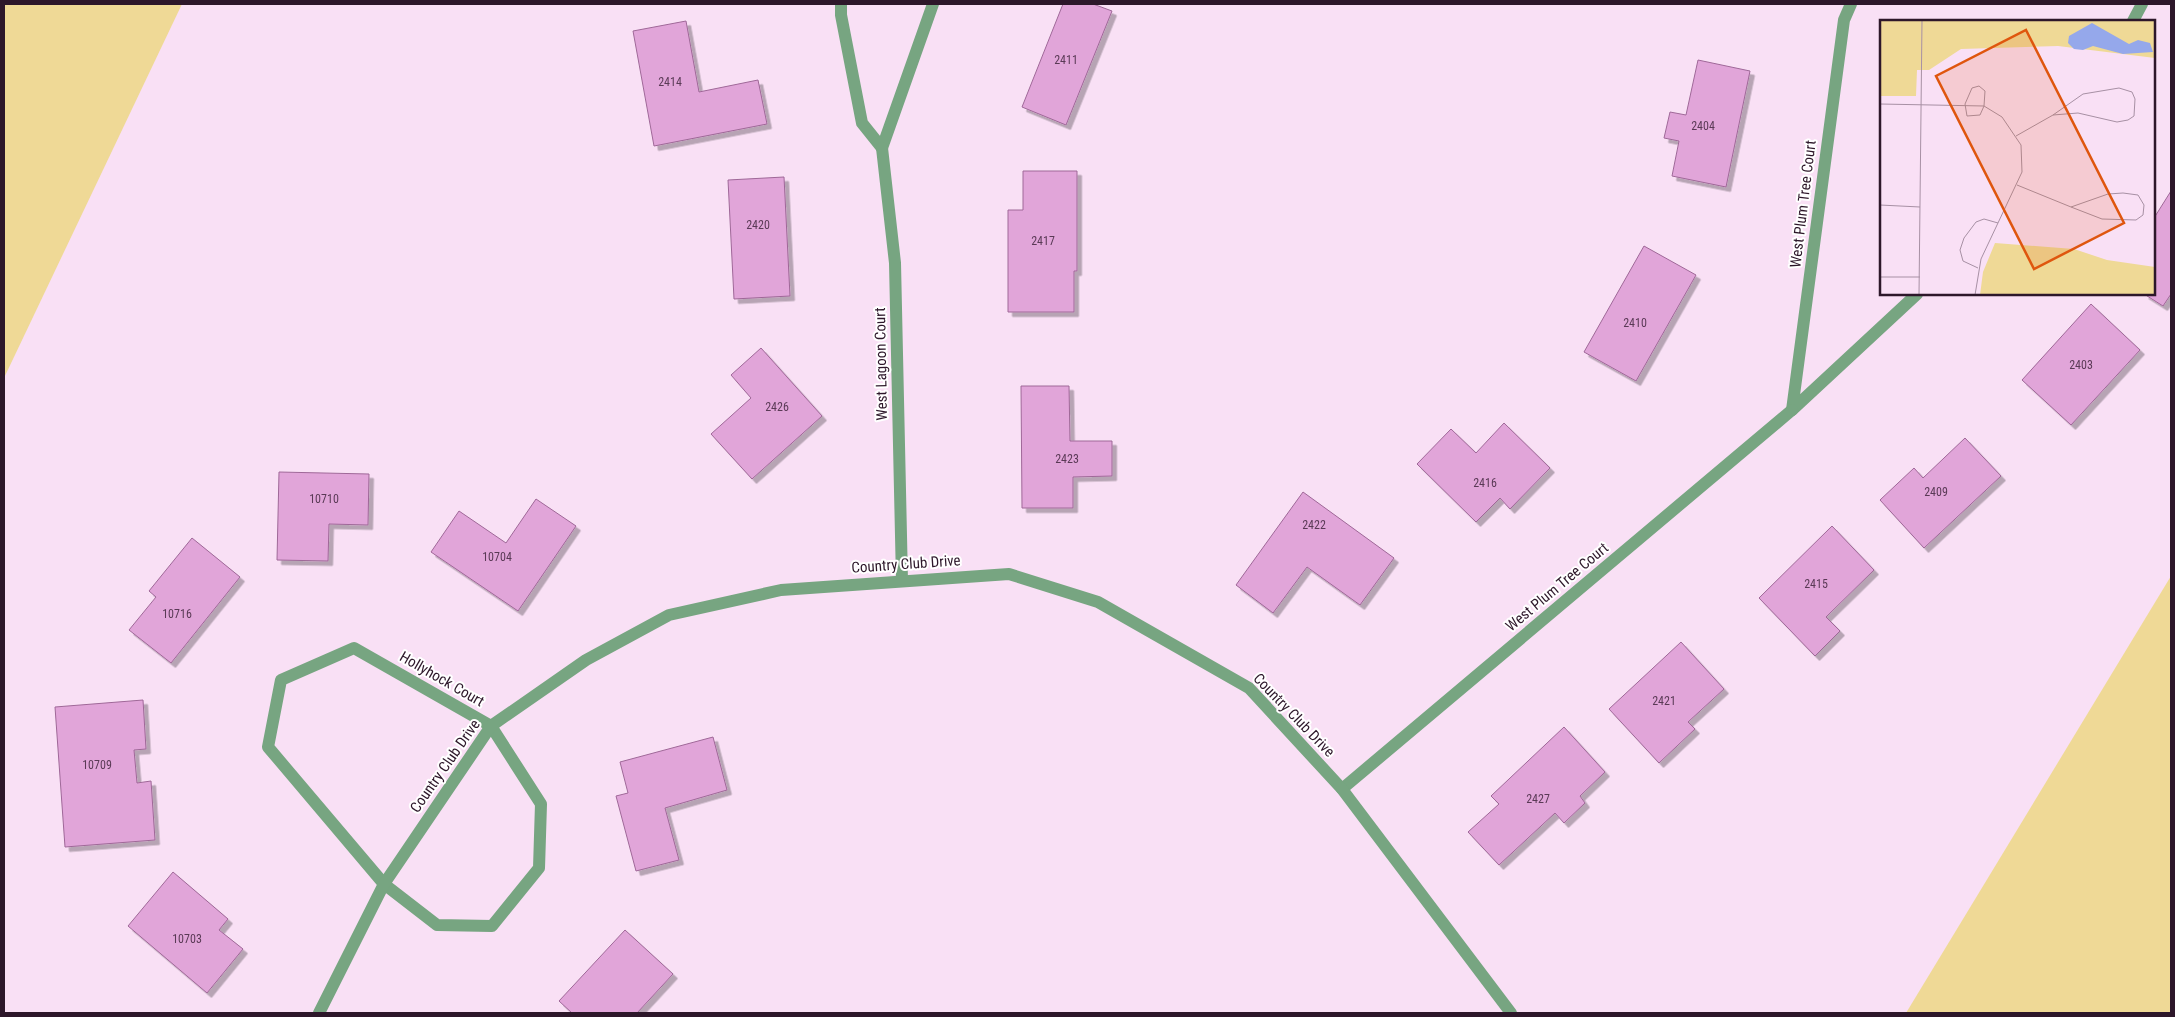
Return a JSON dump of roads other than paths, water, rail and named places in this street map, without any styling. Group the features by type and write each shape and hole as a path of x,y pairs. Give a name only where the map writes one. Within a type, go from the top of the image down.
{"street":[{"path":"840,4 862,123 882,148"},
{"name":"West Lagoon Court","path":"902,580 895,263 882,148 933,4"},
{"name":"West Plum Tree Court","path":"1792,410 1844,20 1851,4"},
{"path":"2134,20 2142,4"},
{"name":"West Plum Tree Court","path":"1342,789 1792,410 1917,295"},
{"name":"Country Club Drive","path":"319,1013 384,884 491,726 586,660 669,615 781,590 902,580 1009,574 1098,602 1249,688 1342,789 1511,1013"},
{"name":"Hollyhock Court","path":"354,648 491,726 541,804 539,868 492,926 437,924 384,884 268,747 281,680 354,648"}]}
